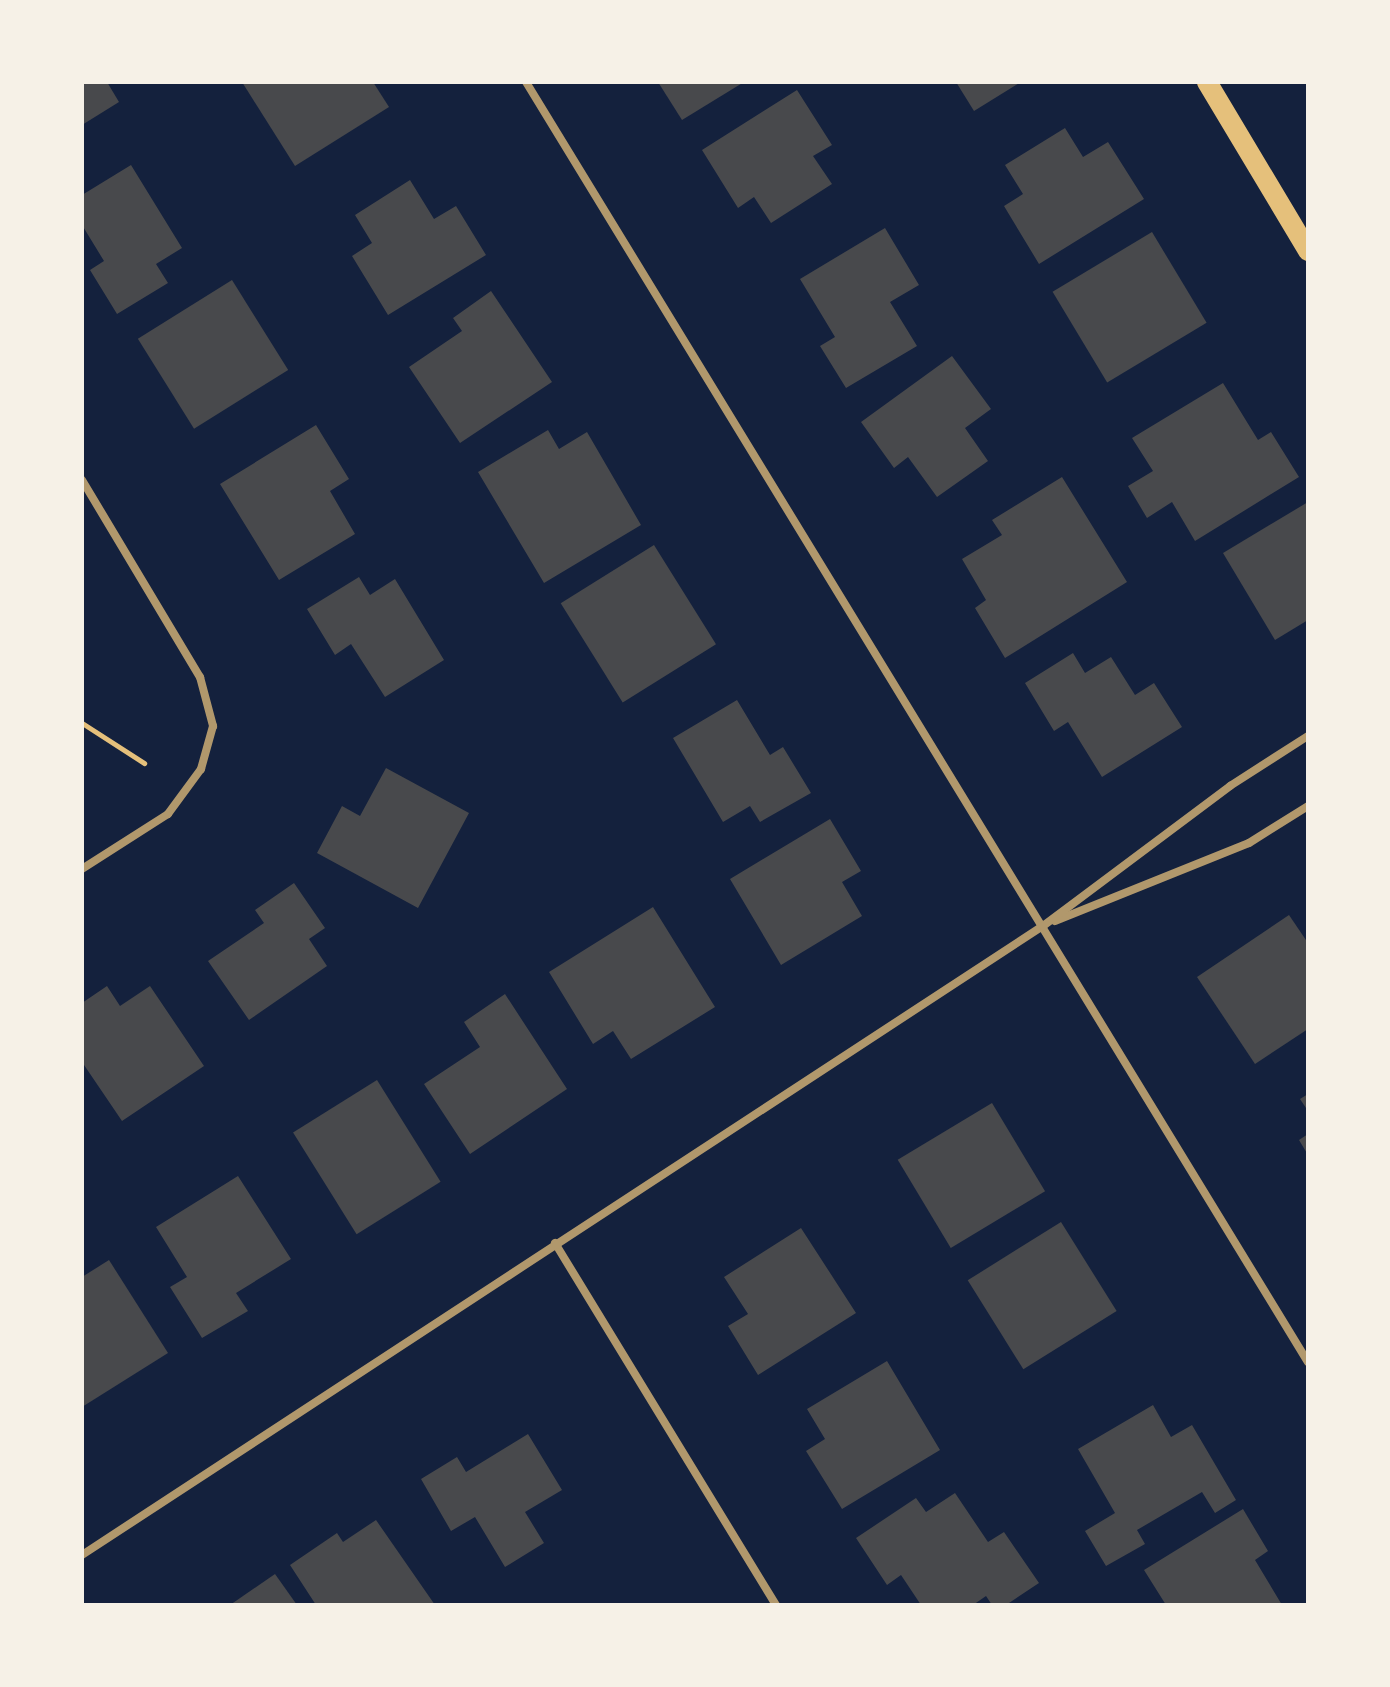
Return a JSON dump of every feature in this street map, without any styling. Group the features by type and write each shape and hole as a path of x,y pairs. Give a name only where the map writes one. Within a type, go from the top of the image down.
{"main road":[{"path":"1207,82 1308,251"}],"street":[{"path":"526,82 1308,1362"},
{"path":"82,480 200,677 210,703 211,745 201,769 168,814 82,869"},
{"path":"82,1555 1043,926 1230,786 1308,736"},
{"path":"1043,926 1249,843 1308,806"},
{"path":"555,1243 776,1605"}],"path":[{"path":"82,723 144,763"}],"building":[{"path":"82,82 107,82 119,102 82,125"},
{"path":"242,82 373,82 389,107 295,166"},
{"path":"658,82 744,82 682,120"},
{"path":"956,82 1021,82 974,111"},
{"path":"797,90 832,145 813,156 832,184 771,223 754,197 738,208 702,150"},
{"path":"1065,128 1083,157 1108,142 1144,199 1039,264 1004,206 1023,194 1005,165"},
{"path":"131,165 182,248 156,264 168,283 117,314 90,270 104,261 82,225 82,195"},
{"path":"410,180 434,219 456,206 486,255 388,315 352,256 372,243 355,215"},
{"path":"885,228 919,285 890,302 917,346 846,388 820,346 835,337 800,279"},
{"path":"1152,232 1207,323 1107,383 1053,292"},
{"path":"232,280 288,370 194,429 138,339"},
{"path":"491,291 552,382 460,443 409,367 462,331 453,318"},
{"path":"952,356 991,409 965,428 988,461 937,497 908,457 894,468 861,422"},
{"path":"1223,383 1258,440 1271,432 1299,477 1195,541 1172,502 1147,518 1128,486 1153,471 1132,438"},
{"path":"316,425 349,479 330,491 355,534 279,580 220,484"},
{"path":"548,430 559,449 587,432 641,525 544,583 478,472"},
{"path":"1062,477 1127,582 1005,658 975,608 986,600 962,559 1002,535 992,520"},
{"path":"1308,502 1308,620 1275,640 1223,553"},
{"path":"654,545 716,644 623,703 561,603"},
{"path":"359,577 370,595 395,579 444,660 385,697 351,644 335,655 307,609"},
{"path":"1073,653 1085,673 1111,657 1135,695 1154,683 1182,727 1102,777 1068,722 1054,731 1025,683"},
{"path":"737,700 770,755 783,747 811,793 760,822 750,806 723,822 673,738"},
{"path":"386,768 469,813 418,908 317,853 342,806 360,816"},
{"path":"830,819 861,871 842,882 862,916 781,965 730,879"},
{"path":"294,883 325,928 309,939 327,966 249,1020 208,961 264,923 255,910"},
{"path":"653,907 715,1007 631,1059 613,1031 593,1044 549,972"},
{"path":"1289,915 1308,943 1308,1029 1255,1064 1197,977"},
{"path":"107,986 120,1006 150,986 204,1066 122,1121 82,1062 82,1003"},
{"path":"505,994 567,1089 470,1154 424,1084 480,1047 464,1022"},
{"path":"377,1080 441,1182 357,1234 293,1132"},
{"path":"1308,1094 1308,1111 1300,1099"},
{"path":"992,1103 1045,1191 951,1248 898,1160"},
{"path":"1308,1134 1308,1155 1299,1140"},
{"path":"238,1176 291,1259 236,1293 248,1311 202,1338 170,1287 187,1277 156,1227"},
{"path":"1061,1222 1117,1311 1023,1369 968,1280"},
{"path":"801,1228 856,1313 758,1375 728,1326 748,1314 724,1277"},
{"path":"109,1260 168,1353 82,1407 82,1277"},
{"path":"887,1361 940,1450 842,1509 806,1451 825,1439 807,1409"},
{"path":"1153,1405 1171,1437 1192,1425 1236,1500 1215,1513 1202,1492 1137,1530 1145,1544 1106,1566 1085,1531 1115,1513 1078,1449"},
{"path":"528,1434 562,1490 525,1512 544,1543 505,1567 475,1517 451,1531 421,1479 457,1457 466,1472"},
{"path":"955,1493 988,1542 1004,1532 1039,1583 1006,1605 992,1605 986,1596 973,1605 921,1605 901,1575 887,1585 856,1538 916,1498 926,1512"},
{"path":"1243,1509 1268,1551 1255,1560 1282,1605 1166,1605 1144,1570"},
{"path":"376,1520 435,1605 316,1605 290,1565 337,1533 343,1542"},
{"path":"275,1574 297,1605 230,1605"}]}
